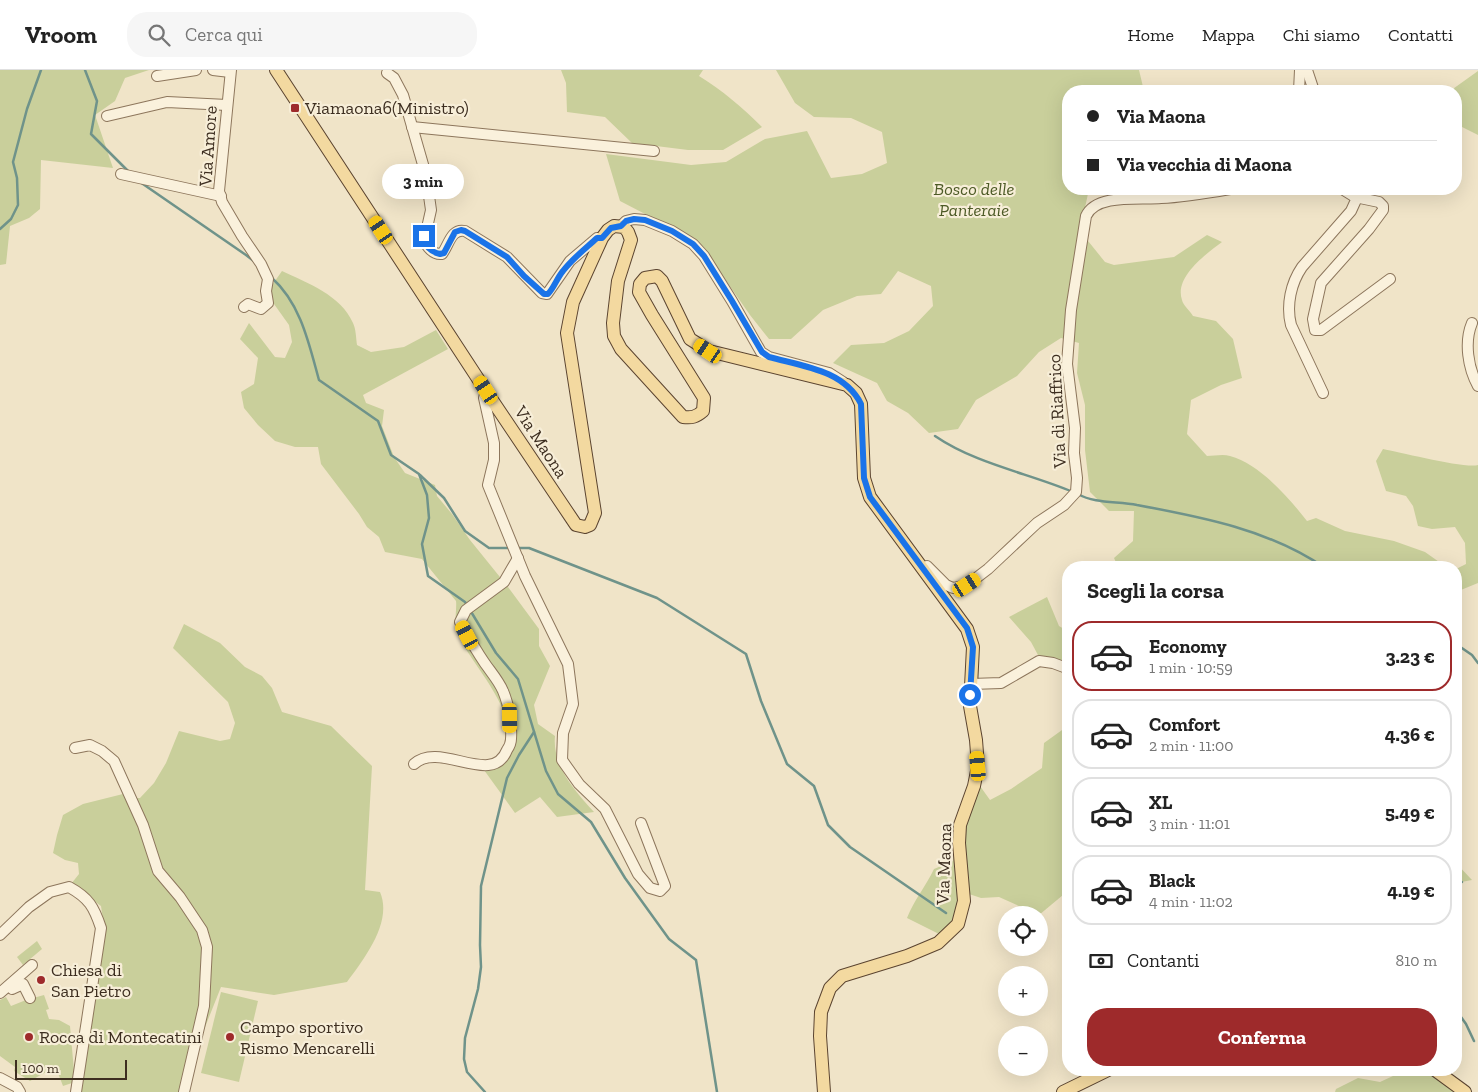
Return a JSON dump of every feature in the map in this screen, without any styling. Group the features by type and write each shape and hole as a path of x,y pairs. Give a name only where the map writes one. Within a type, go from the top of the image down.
{"main road":[{"name":"Via Maona","path":"280,70 572,522 581,527 590,525 595,513 567,333 573,302 602,238 611,228 621,226"},
{"path":"621,226 628,232 632,240 618,281 613,323 614,336 621,349 683,417 697,416 703,411 704,398 639,292 640,284 649,276 657,276 662,281 690,339 708,351 848,385"},
{"name":"Via Maona","path":"824,1092 820,1012 830,988 842,976 907,956 938,944 958,924 964,902 959,844 960,825 978,766 970,706 973,647 971,637 967,628 870,497 864,478 861,404 856,394 848,385"},
{"path":"1063,1092 1096,1076"},
{"path":"1443,1076 1465,1092"}],"street":[{"path":"157,76 196,70"},
{"path":"213,70 230,71"},
{"path":"1299,85 1300,70"},
{"path":"1307,70 1312,85"},
{"name":"Via Amore","path":"230,71 219,191 222,202 261,264 268,279 266,291 268,303 261,309 248,304 244,307"},
{"path":"386,71 397,82 426,175 431,210 424,241 429,249 436,253 444,253 453,234 457,230 465,231 507,257 542,293 548,294 570,261 597,238 602,238"},
{"path":"107,116 167,102 227,104"},
{"path":"412,127 654,151"},
{"path":"121,174 221,196"},
{"name":"Via di Riaffrico","path":"917,560 925,564 946,585 953,588 967,585 988,569 1037,523 1064,506 1076,492 1075,428 1067,364 1071,310 1086,216 1089,209 1102,202 1114,199 1161,198 1184,195"},
{"path":"1352,195 1379,202 1383,206 1383,210 1369,229 1321,283 1313,319 1316,330 1321,330 1390,279"},
{"path":"1323,392 1291,324 1290,299 1295,277 1351,211 1356,200 1355,197"},
{"name":"Via Maona","path":"621,226 626,221 634,219 645,220 672,231 693,244 704,256 762,352 769,357 829,374 848,385"},
{"path":"1472,323 1469,330 1468,346 1472,376 1478,386"},
{"path":"486,390 484,398 494,442 494,460 488,485 518,558 568,664 573,704 563,733 562,760 578,784 605,809 638,874 650,888 660,891 665,886 641,823"},
{"path":"414,764 418,760 440,757 486,766 497,764 504,757 511,742 510,718 503,690 474,648 460,622 466,610 504,582 518,558"},
{"path":"971,684 1001,683 1039,661 1062,666"},
{"path":"75,748 90,745 102,751 114,761 143,825 158,871 180,897 202,930 207,947 204,1006 184,1092"},
{"path":"0,935 29,907 50,892 69,887 83,895 95,910 100,928 76,1092"},
{"path":"1,994 32,965"},
{"path":"1,994 23,984 30,998"},
{"path":"0,1078 17,1087 20,1092"}],"green space":[{"path":"0,70 149,70 125,78 115,101 95,115 113,168 41,160 40,209 29,218 10,226 6,264 0,265"},
{"path":"561,70 703,70 699,76 716,87 762,127 723,150 688,150 632,143 605,117 567,112 566,83"},
{"name":"Bosco delle Panteraie","path":"776,70 1139,70 1143,85 1062,85 1062,195 1088,195 1080,231 1105,262 1114,265 1174,257 1207,235 1222,242 1200,260 1187,275 1181,291 1182,300 1193,316 1216,321 1233,339 1242,378 1221,385 1191,400 1187,434 1207,456 1230,456 1252,466 1283,492 1307,521 1316,518 1345,531 1394,541 1425,552 1438,561 1115,561 1114,558 1133,541 1134,511 1109,511 1090,492 1085,450 1085,405 1077,373 1079,343 1061,338 1039,352 1017,376 976,400 958,429 929,433 908,413 887,401 877,383 833,363 851,345 884,343 909,331 933,306 931,286 898,271 881,294 857,296 823,310 791,339 769,339 699,242 620,201 606,154 691,165 726,162 765,139 807,131 831,178 862,174 887,163 882,132 851,118 814,117 795,103"},
{"path":"1478,71 1478,135 1462,127 1462,85 1458,85"},
{"path":"282,271 332,297 348,313 354,325 357,345 371,352 404,347 436,330 448,349 363,395 366,403 384,410 382,426 394,457 405,473 435,485 437,496 539,629 539,646 550,666 534,705 538,724 555,736 557,758 561,768 579,795 594,812 557,817 540,797 515,813 484,770 499,757 505,748 508,734 506,719 500,703 462,644 456,631 456,601 422,559 385,552 379,537 367,527 321,464 318,447 295,447 275,441 244,408 241,392 254,384 258,358 240,339 249,323 275,357 285,358 292,342 289,325 274,304 270,288"},
{"path":"1383,449 1460,465 1478,465 1478,583 1462,590 1462,566 1466,564 1465,543 1455,527 1432,529 1418,526 1413,506 1406,496 1386,491 1376,461"},
{"path":"1047,597 1059,626 1062,628 1062,662 1038,655 1031,642 1009,617"},
{"path":"184,624 220,643 245,667 262,676 272,688 282,712 331,726 372,766 365,890 380,892 383,915 375,940 347,982 274,995 221,987 192,1060 186,1092 81,1092 104,926 101,906 71,884 79,874 78,863 65,860 53,853 63,815 83,804 123,794 133,798 140,798 154,783 166,763 179,731 220,741 230,739 235,723 228,702 173,648"},
{"path":"1062,730 1062,896 1048,908 1019,906 999,897 981,898 969,894 958,904 951,924 939,934 907,918 934,869 953,861 954,852 980,786 990,800 1011,789 1042,768 1044,743"},
{"path":"1462,869 1472,880 1462,882"},
{"path":"37,941 42,949 23,965 17,957"},
{"name":"Campo sportivo Rismo Mencarelli","path":"221,992 258,1001 239,1082 201,1073"},
{"path":"44,995 49,1009 46,1010 49,1019 59,1020 70,1026 75,1082 63,1086 56,1068 30,1081 14,1071 15,1067 0,1056 0,1000 6,997 11,1006"},
{"path":"1393,1076 1434,1076 1458,1092 1335,1092 1336,1089 1358,1078 1380,1082"}],"waterway":[{"path":"0,229 11,219 18,205 17,178 13,162 27,109 41,70"},
{"path":"85,70 97,101 91,134 129,172"},
{"path":"140,182 255,262"},
{"path":"272,278 290,300 303,325 319,380 378,421 391,455 419,474 427,495 429,518 422,544 428,576 467,605"},
{"path":"935,436 951,446 985,461 1073,492"},
{"path":"420,475 444,498 465,531 489,548 509,548"},
{"path":"1078,494 1107,502 1130,504 1211,520 1282,544 1314,561"},
{"path":"517,548 529,548 657,598 746,654 761,701 787,764 814,786 828,825 850,847 946,913"},
{"path":"470,610 496,653 518,679 546,771 558,794 591,822 625,878 669,939 696,960 717,1092"},
{"path":"1462,648 1472,655 1478,663"},
{"path":"485,1092 467,1072 464,1059 465,1038 478,989 481,967 481,886 507,778 534,732"},
{"path":"1462,1018 1474,1041"}],"place":[{"name":"Viamaona6(Ministro)","path":"295,108"},
{"name":"Chiesa di San Pietro","path":"41,980"},
{"name":"Rocca di Montecatini","path":"29,1037"},
{"name":"Campo sportivo Rismo Mencarelli","path":"230,1037"}],"route":[{"path":"424,236 424,241 429,249 440,254 444,253 453,234 457,230 465,231 507,257 544,294 548,294 551,291 570,261 597,238 602,238 608,230 614,226 621,226 626,221 634,219 645,220 672,231 693,244 704,256 742,318 756,346 762,352 769,357 829,374 848,385 856,394 861,404 864,478 870,497 967,628 973,647 970,695"}]}
